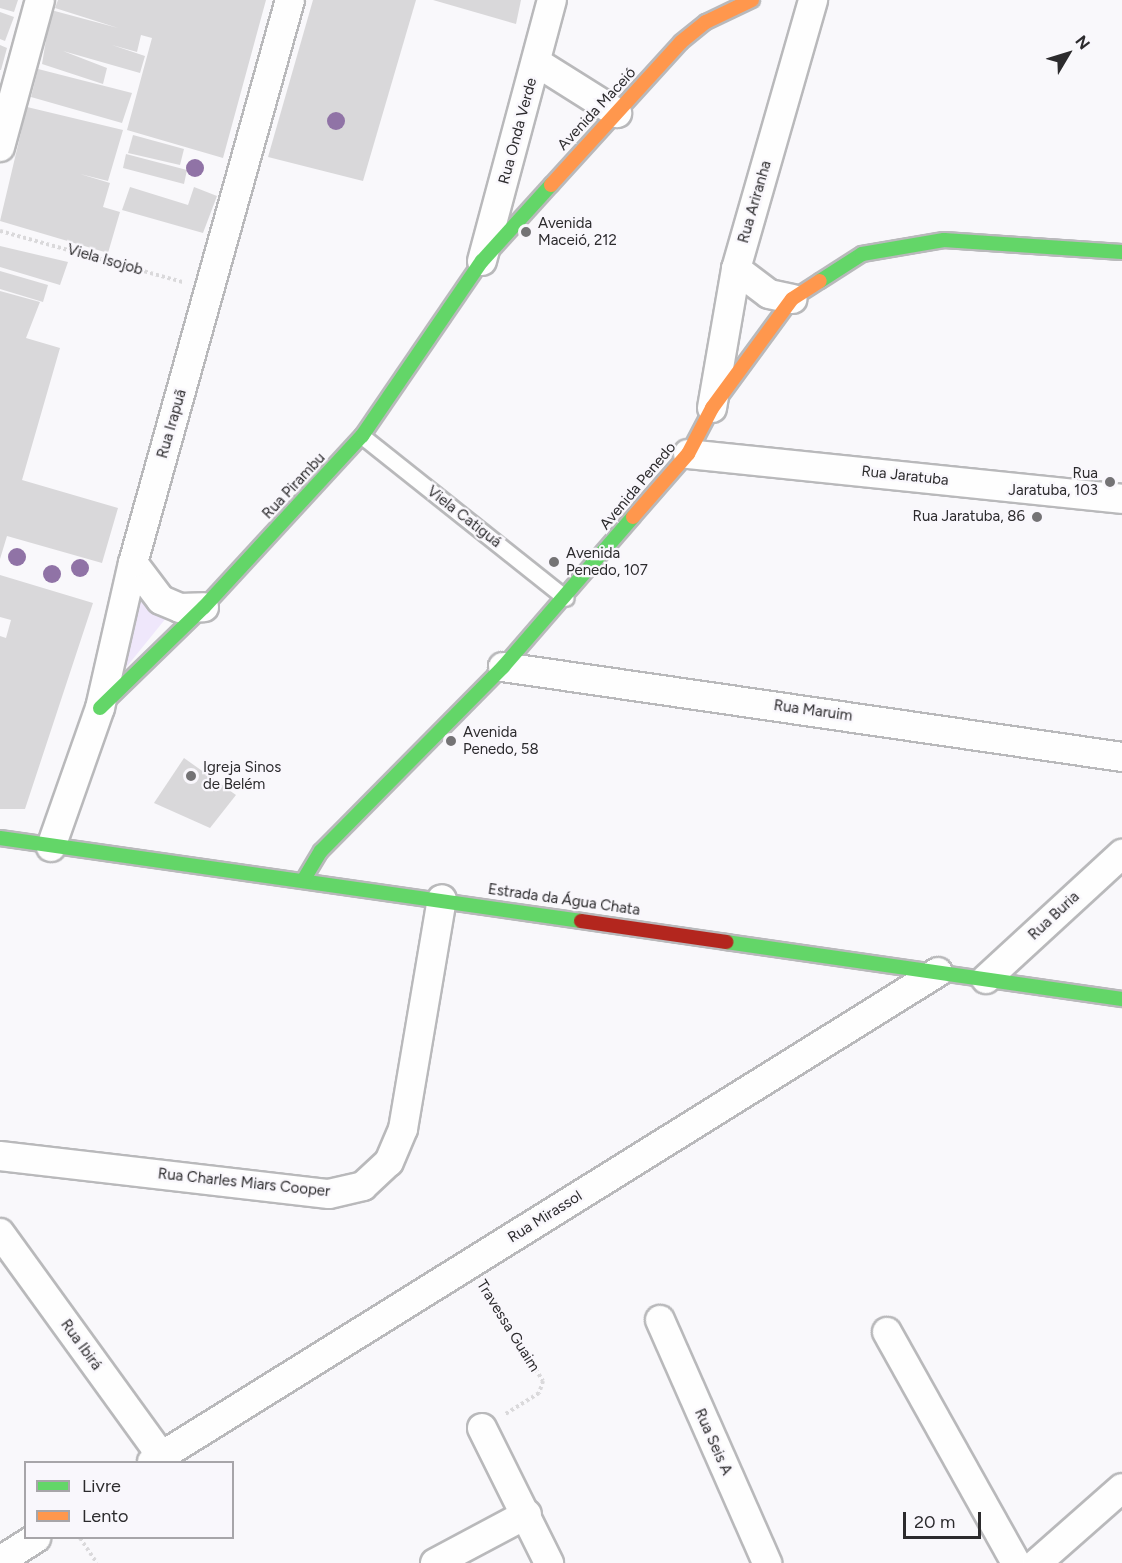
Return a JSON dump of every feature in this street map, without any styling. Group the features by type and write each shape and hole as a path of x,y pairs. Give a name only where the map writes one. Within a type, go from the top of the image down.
{"street":[{"path":"0,147 40,0"},
{"name":"Rua Irapuã","path":"51,847 100,708 133,563 290,0"},
{"name":"Rua Onda Verde","path":"482,261 552,0"},
{"name":"Avenida Maceió","path":"482,261 681,42 706,22 752,0"},
{"name":"Rua Ariranha","path":"712,408 736,269 813,0"},
{"path":"536,62 617,113"},
{"name":"Avenida Penedo","path":"304,879 321,851 503,667 566,598 688,454 712,408 792,299 862,254 904,244 944,240 1122,252"},
{"name":"Rua Pirambu","path":"100,708 204,607 362,436 482,261"},
{"path":"736,269 769,294 792,299"},
{"name":"Rua Jaratuba","path":"688,454 1122,499"},
{"path":"133,563 161,600 180,608 204,607"},
{"name":"Rua Maruim","path":"503,667 1122,757"},
{"name":"Estrada da Água Chata","path":"0,838 51,847 304,879 1122,999"},
{"name":"Rua Buria","path":"986,979 1122,854"},
{"name":"Rua Charles Miars Cooper","path":"0,1156 329,1194 363,1186 389,1162 403,1129 442,899"},
{"name":"Rua Mirassol","path":"157,1460 938,972"},
{"name":"Rua Ibirá","path":"0,1233 157,1460"},
{"name":"Rua Seis A","path":"660,1320 766,1563"},
{"path":"887,1332 1016,1563"},
{"path":"482,1428 527,1514 549,1563"},
{"path":"1036,1563 1122,1488"},
{"path":"435,1563 527,1514"},
{"path":"0,1561 34,1539"}],"lane":[{"name":"Viela Catiguá","path":"362,436 566,598"}],"path":[{"name":"Viela Isojob","path":"0,231 210,290"},
{"name":"Travessa Guaim","path":"469,1264 543,1381 539,1393 482,1428"},
{"path":"81,1539 97,1563"}],"shaded area":[{"path":"139,593 175,607 120,675"}],"building":[{"path":"0,0 18,0 14,12 0,8"},
{"path":"58,0 266,0 223,158 127,130 152,38 141,35 137,52 112,45 145,56 140,73 63,51 107,68 103,84 42,64 51,10 118,28 55,8"},
{"path":"313,0 416,0 363,181 268,157"},
{"path":"433,0 521,0 516,24"},
{"path":"0,12 14,17 5,41 0,39"},
{"path":"0,45 7,48 1,70 0,70"},
{"path":"38,69 132,93 122,123 31,97"},
{"path":"27,107 123,130 108,181 80,174 110,183 103,207 120,212 108,253 0,221"},
{"path":"133,135 184,149 180,165 128,153"},
{"path":"126,154 187,170 184,184 123,168"},
{"path":"130,187 188,205 194,187 217,196 203,233 122,210"},
{"path":"0,246 68,262 60,285 0,267"},
{"path":"0,271 48,285 43,302 0,289"},
{"path":"0,291 40,302 26,338 60,348 22,480 118,508 102,563 7,536 0,559"},
{"path":"0,575 93,603 25,809 0,809 0,636 6,638 11,620 0,617"},
{"name":"Igreja Sinos de Belém","path":"184,758 236,795 210,828 154,803"}],"traffic: fast":[{"path":"100,708 204,607 362,436 482,261 551,185"},
{"path":"820,281 862,254 944,240 1122,252"},
{"path":"304,879 321,851 503,667 633,517"},
{"path":"0,838 581,921"},
{"path":"726,942 1122,999"}],"traffic: slow":[{"path":"551,185 681,42 706,22 752,0"},
{"path":"633,517 688,454 712,408 792,299 820,281"}],"traffic: jam":[{"path":"581,921 726,942"}],"place":[{"name":"Avenida Maceió, 212","path":"526,232"},
{"name":"Rua Jaratuba, 103","path":"1110,482"},
{"name":"Rua Jaratuba, 86","path":"1037,517"},
{"name":"Avenida Penedo, 107","path":"554,562"},
{"name":"Avenida Penedo, 58","path":"451,741"},
{"name":"Igreja Sinos de Belém","path":"191,776"}]}
